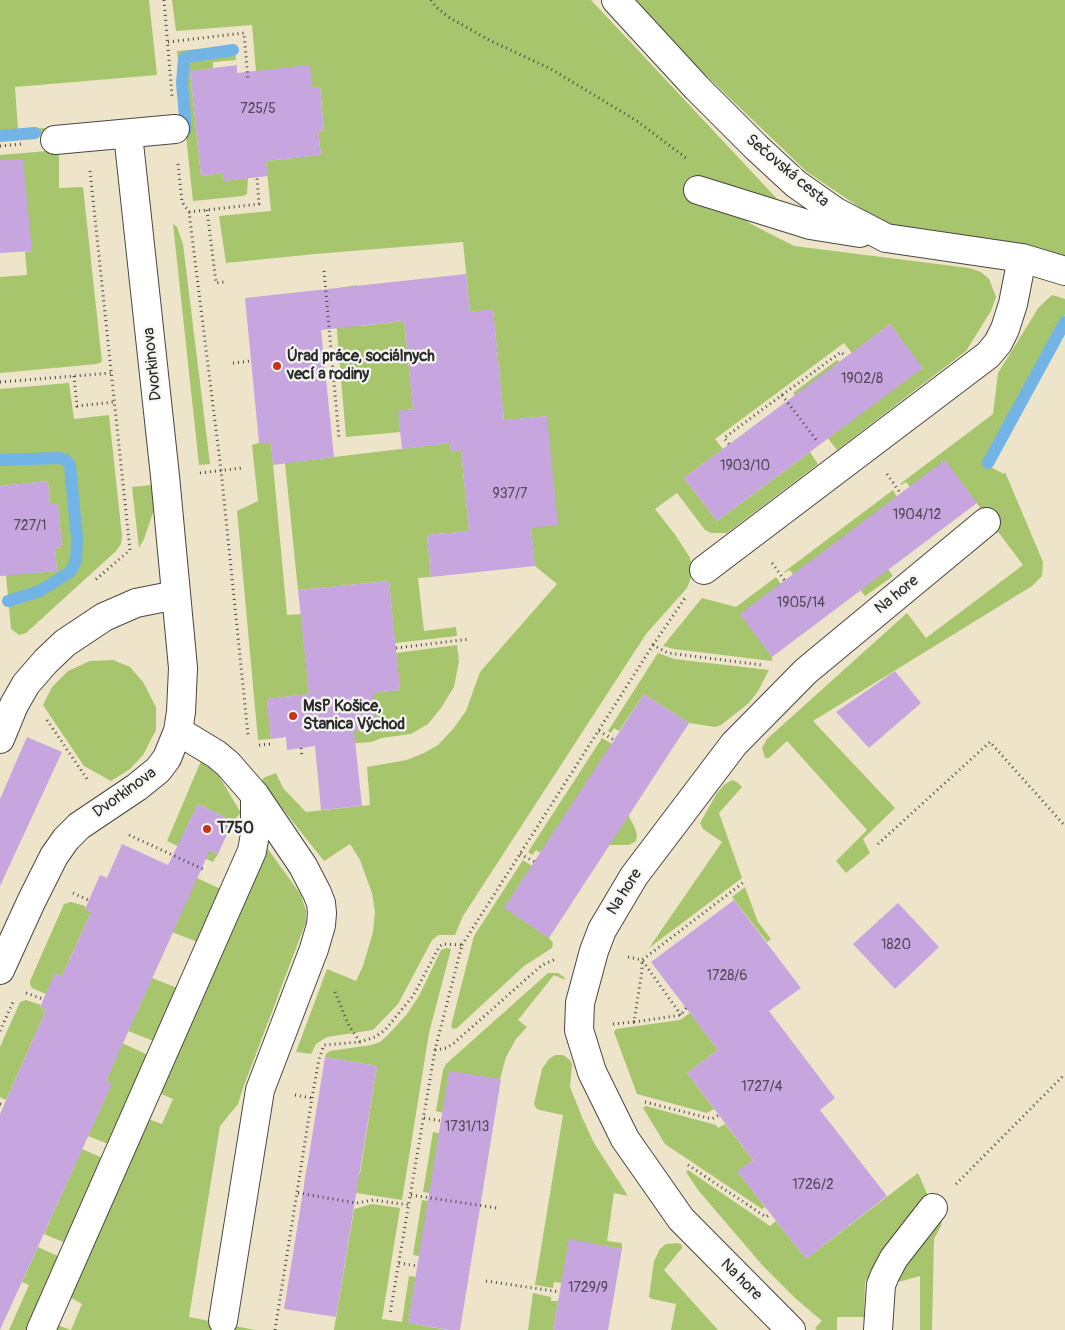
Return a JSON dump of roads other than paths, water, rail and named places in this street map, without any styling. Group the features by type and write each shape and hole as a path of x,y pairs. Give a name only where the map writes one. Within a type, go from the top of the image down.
{"street":[{"name":"Sečovská cesta","path":"616,0 697,88 757,148 796,184 836,212 886,238 1022,258 1065,271"},
{"path":"55,140 175,129"},
{"name":"Dvorkinova","path":"0,970 54,856 66,839 79,826 137,787 158,770 167,758 178,731 182,712 183,668 164,466 128,134"},
{"path":"705,192 810,225 886,238"},
{"path":"704,570 988,355 998,343 1005,329 1022,258"},
{"name":"Na hore","path":"791,1330 681,1219 625,1139 592,1072 579,1030 580,1003 594,951 602,930 634,876 734,744 806,670 986,522"},
{"path":"0,739 14,705 26,684 65,643 104,617 136,604 176,594"},
{"path":"178,731 216,754 228,764 255,795 303,866 321,903 322,914 314,949 260,1090 223,1321"},
{"path":"41,1330 252,851 255,834 255,795"},
{"path":"878,1330 881,1285 885,1275 894,1258 933,1208"}],"waterway":[{"path":"186,129 182,83 184,59 186,57 233,50"},
{"path":"0,136 35,133"},
{"path":"988,463 1065,322"},
{"path":"0,460 59,458 66,460 70,466 77,538 76,561 70,572 40,591 8,601"}],"place":[{"name":"Úrad práce, sociálnych vecí a rodiny","path":"277,366"},
{"name":"MsP Košice, Stanica Východ","path":"293,716"},
{"name":"T750","path":"207,829"}]}
